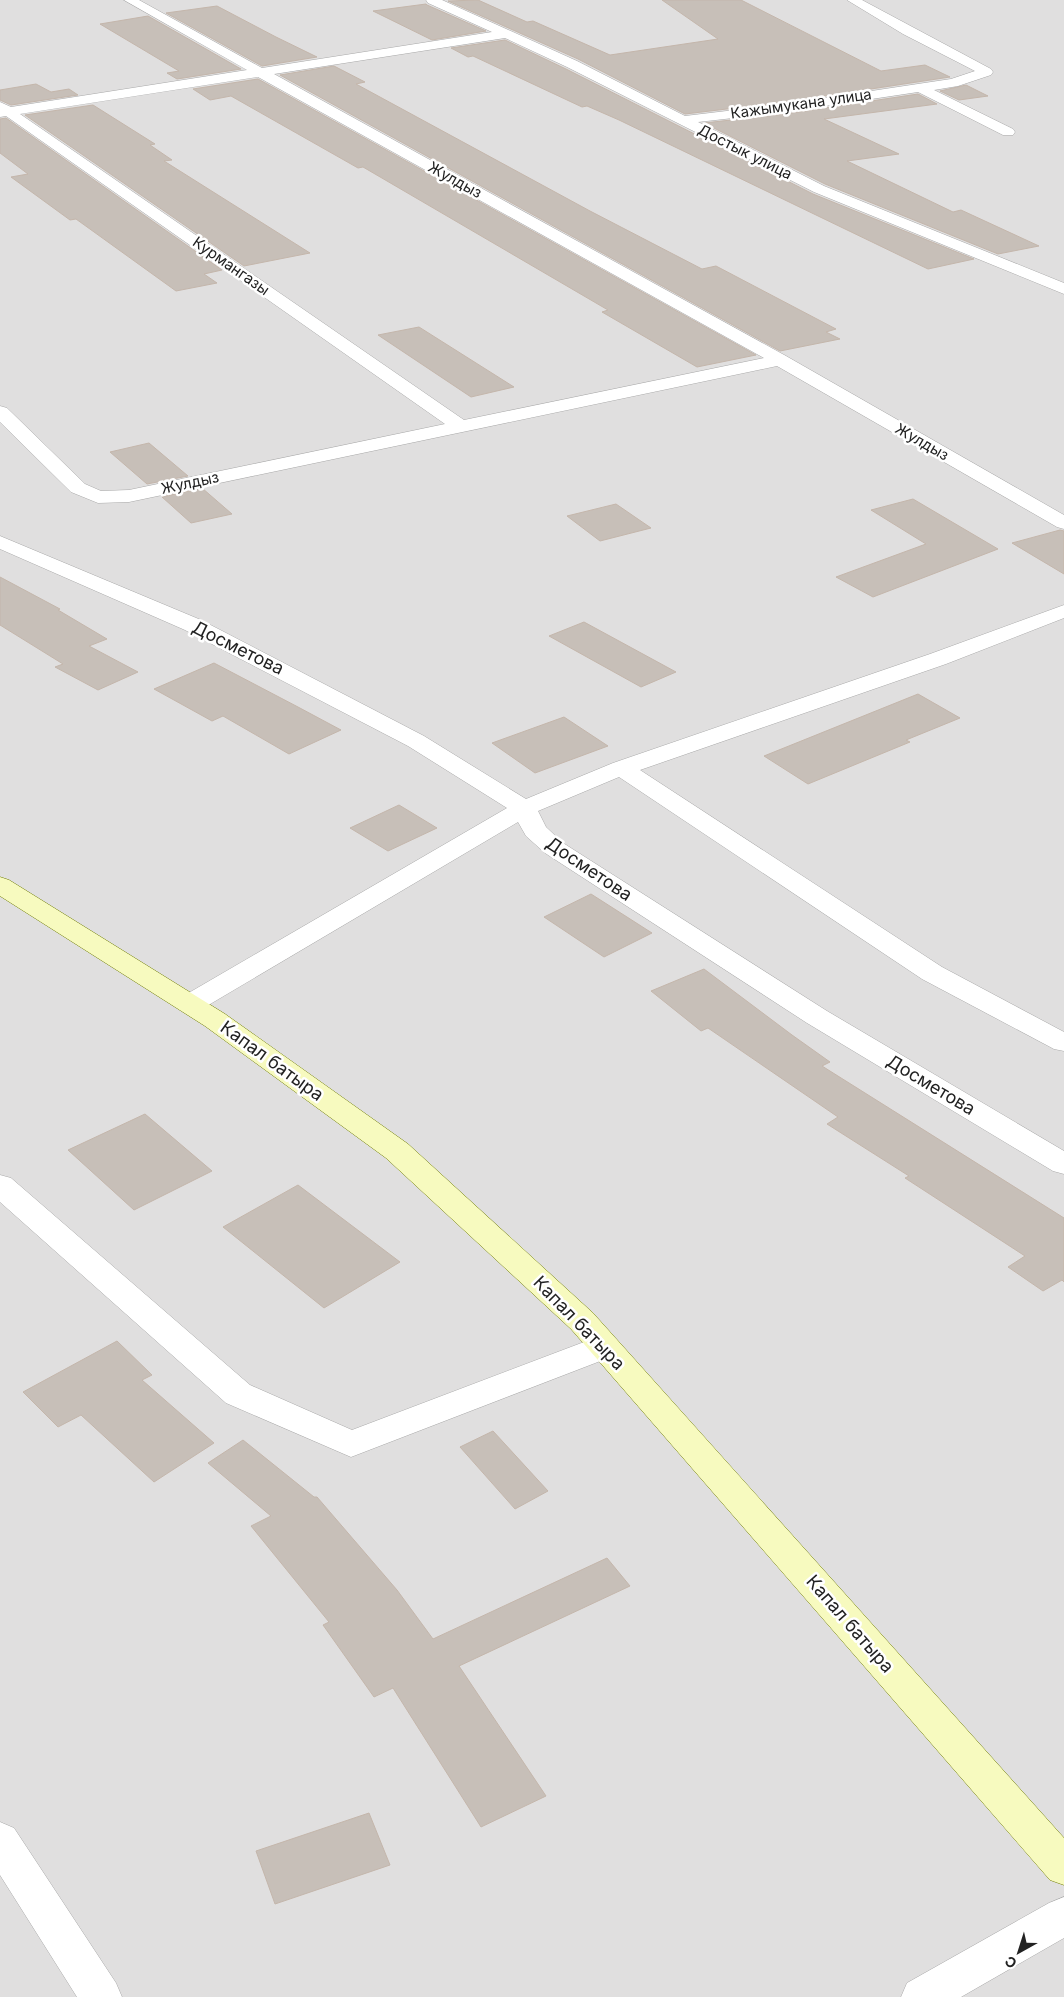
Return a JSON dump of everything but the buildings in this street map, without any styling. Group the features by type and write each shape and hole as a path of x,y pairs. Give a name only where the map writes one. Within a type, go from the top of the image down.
{"main road":[{"name":"Капал батыра","path":"0,885 190,1004 397,1152 582,1321 1064,1866"}],"street":[{"name":"Жулдыз","path":"130,0 780,360 1064,523"},
{"name":"Достык улица","path":"432,0 572,64 819,189 1064,289"},
{"name":"Кажымукана улица","path":"683,120 785,108 953,83 986,72 907,31 853,0"},
{"path":"2,110 505,34"},
{"path":"920,88 1008,132"},
{"name":"Курмангазы","path":"2,110 461,426"},
{"name":"Жулдыз","path":"0,412 78,488 98,497 129,496 780,360"},
{"name":"Досметова","path":"0,542 193,625 315,686 416,742 524,808 535,831 554,848 816,1017 1064,1164"},
{"path":"190,1004 524,808 621,768 938,659 1064,611"},
{"path":"621,768 932,972 1064,1043"},
{"path":"0,1186 238,1394 351,1444 604,1347"},
{"path":"0,1840 101,1997"},
{"path":"922,1997 1064,1916"}],"shaded area":[{"path":"0,0 1064,0 1064,1997 0,1997"}]}
